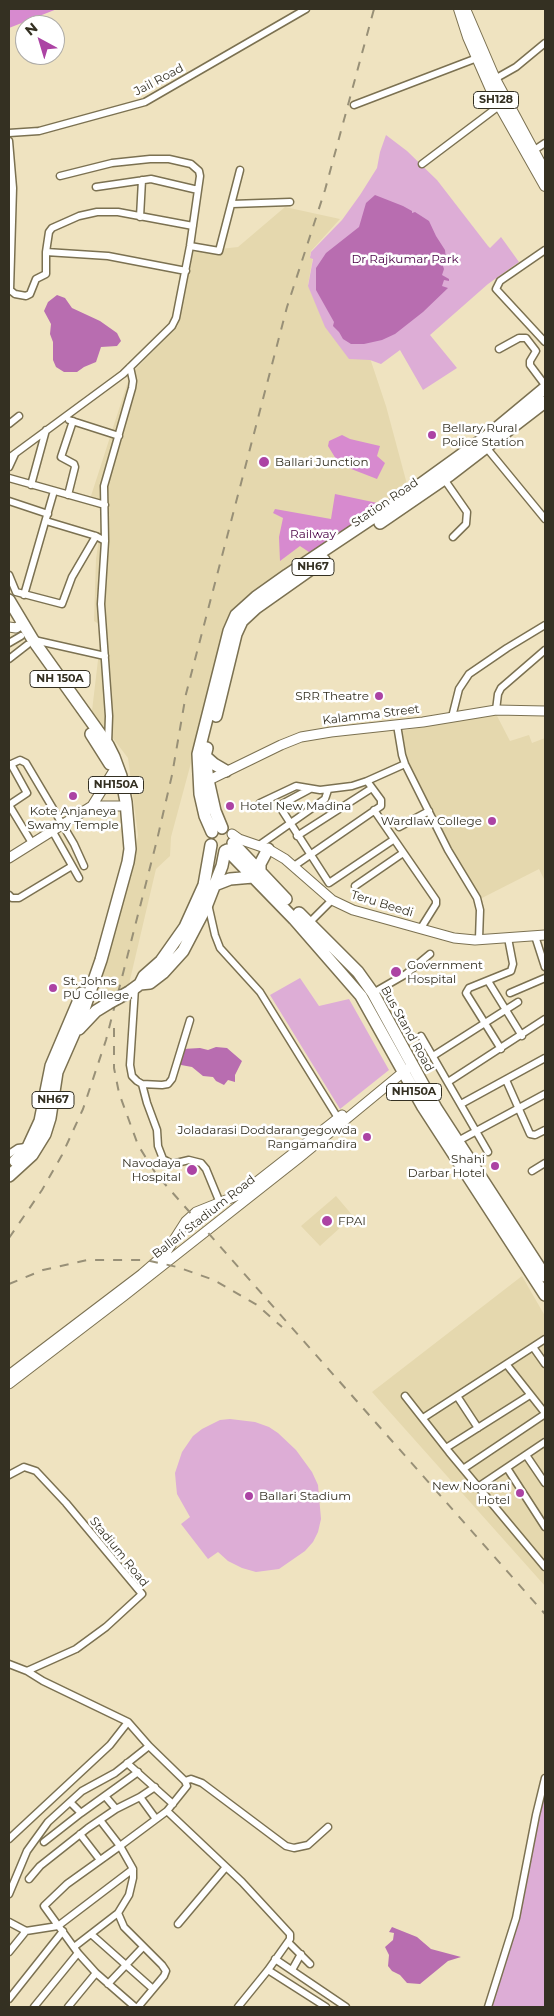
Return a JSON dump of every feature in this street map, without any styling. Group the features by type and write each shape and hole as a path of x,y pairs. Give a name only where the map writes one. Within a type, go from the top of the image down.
{"highway":[{"name":"NH67","path":"484,444 545,387"},
{"name":"Station Road","path":"225,840 204,783 198,754 232,622 287,575 545,402"},
{"name":"Station Road","path":"204,783 206,756 236,634 244,612 444,479 484,444"},
{"name":"NH 150A","path":"9,600 21,633 108,745 114,756 116,771"},
{"name":"NH150A","path":"9,615 116,771 123,843 121,864 89,983 79,1010"},
{"path":"206,756 214,764 226,771"},
{"path":"102,1005 89,983 116,909 130,849 126,802 116,771"},
{"path":"135,988 144,976 161,960 185,927 200,898 210,858 211,845 217,851 225,840"},
{"path":"79,1010 102,1005 135,988 150,983 170,966 183,951 222,866 225,840"},
{"name":"Bus Stand Road","path":"225,840 244,868 257,874 287,912 355,988 406,1066 545,1294"},
{"name":"Bus Stand Road","path":"225,840 257,874 358,972 373,993 406,1066 458,1141 460,1155 545,1276"},
{"path":"212,886 230,879 257,874 263,847"},
{"path":"67,1037 102,1005"},
{"name":"NH67","path":"9,1167 28,1147 40,1121 51,1066 79,1010"},
{"name":"NH67","path":"9,1176 32,1155 45,1134 50,1118 57,1072 67,1037"}],"main road":[{"name":"SH128","path":"459,9 477,58 545,172"},
{"name":"SH128","path":"468,12 499,106 545,186"}],"street":[{"name":"Jail Road","path":"9,134 38,131 145,102 306,9"},
{"path":"491,81 516,67 545,43"},
{"path":"354,105 477,58"},
{"path":"422,164 499,106"},
{"path":"9,141 11,292 28,295 32,291 36,279 46,274 46,252 49,232 52,228 79,216 97,212 118,212 193,226"},
{"path":"533,151 545,143"},
{"path":"9,458 130,367 172,326 176,318 186,271 200,176 196,167 170,159 112,163 60,176"},
{"path":"190,246 219,251 240,170"},
{"path":"96,187 152,179 198,190"},
{"path":"140,216 142,180"},
{"path":"232,204 290,202"},
{"path":"545,250 500,281 496,289 545,342"},
{"path":"46,252 108,256 186,271"},
{"path":"500,349 519,338 526,338 536,351 530,361 530,365 545,387"},
{"path":"108,745 109,716 101,581 105,541 106,505 104,486 132,388 133,376 130,367"},
{"path":"9,424 19,416"},
{"path":"63,418 118,436"},
{"path":"68,495 75,467 71,462 61,457 72,421"},
{"path":"32,485 46,430"},
{"path":"484,444 545,518"},
{"path":"9,467 15,453"},
{"path":"9,478 106,505"},
{"path":"444,479 467,512 466,524 453,537"},
{"path":"24,595 54,491"},
{"path":"9,501 48,514"},
{"path":"46,521 96,536 105,541"},
{"path":"9,575 16,592 62,604 72,577 96,536"},
{"path":"452,717 458,689 469,674 506,648 545,625"},
{"path":"21,633 105,656"},
{"path":"9,644 21,633"},
{"path":"9,659 21,633"},
{"path":"496,710 498,694 501,688 545,650"},
{"name":"Kalamma Street","path":"204,783 301,737 496,710 545,711"},
{"path":"397,725 405,764 448,850 477,898 480,910 479,939"},
{"path":"32,843 9,805 27,793 10,764 20,760 26,763 79,853 84,866"},
{"path":"260,803 296,786 328,790 367,782 405,764"},
{"path":"9,858 92,806 116,771"},
{"path":"294,866 381,806 382,802 367,782"},
{"path":"297,836 372,788"},
{"path":"310,789 280,806 297,836 329,883"},
{"path":"263,847 289,823 325,799 328,790"},
{"path":"92,806 120,806"},
{"path":"374,810 436,900 436,904 421,928"},
{"path":"399,827 429,811"},
{"path":"53,832 78,878"},
{"name":"Teru Beedi","path":"225,840 239,839 263,847 294,866 332,900 353,910 454,938 479,939 545,935"},
{"path":"320,890 393,840"},
{"path":"355,886 403,854"},
{"path":"9,895 12,898 19,898 72,866"},
{"path":"308,924 332,900"},
{"path":"206,904 220,948 260,992 338,1118"},
{"path":"535,936 545,967"},
{"path":"501,1049 466,993 469,988 508,973 512,968 508,938"},
{"path":"373,993 406,974 430,954"},
{"path":"510,993 545,978"},
{"path":"488,981 522,1036"},
{"path":"135,988 130,1066 132,1076 142,1084 162,1085 168,1084 172,1079 190,1020"},
{"path":"433,1056 518,1002"},
{"path":"448,1082 545,1020"},
{"path":"421,1036 488,1152"},
{"path":"461,1104 545,1058"},
{"name":"Ballari Stadium Road","path":"9,1384 122,1293 165,1254 186,1221 196,1212 241,1194 406,1066"},
{"name":"Ballari Stadium Road","path":"9,1375 122,1293 299,1158 406,1066"},
{"path":"506,1080 532,1136 545,1130"},
{"path":"142,1084 157,1130 158,1146 163,1159 172,1164 189,1160 201,1163 206,1169 220,1203"},
{"path":"458,1141 545,1094"},
{"path":"9,1154 18,1148 28,1147"},
{"path":"532,1171 545,1163"},
{"path":"423,1418 545,1339"},
{"path":"533,1348 545,1364"},
{"path":"463,1469 545,1414 507,1365"},
{"path":"446,1448 530,1394"},
{"path":"405,1396 463,1469 545,1566"},
{"path":"457,1396 478,1428"},
{"path":"478,1486 545,1443"},
{"path":"526,1455 545,1483"},
{"name":"Stadium Road","path":"9,1475 24,1467 36,1471 66,1503 142,1594 106,1627 76,1650 27,1671"},
{"path":"507,1468 542,1516 545,1527"},
{"path":"9,1664 27,1671 42,1681 128,1722 149,1746 185,1781"},
{"path":"9,1839 110,1745 128,1722"},
{"path":"9,1894 27,1851 35,1837 48,1822 82,1791 115,1773 149,1746"},
{"path":"127,1763 173,1804"},
{"path":"44,1842 138,1772"},
{"path":"488,2007 516,1918 545,1778"},
{"path":"185,1781 191,1779 202,1783 286,1846 294,1848 308,1845 328,1826"},
{"path":"118,1913 124,1927 166,1971 153,1990 136,2007 96,1973 44,1908 45,1904 68,1884 167,1811 184,1791 185,1781"},
{"path":"29,1879 40,1866 80,1834 116,1809 155,1787"},
{"path":"105,1796 116,1809"},
{"path":"140,1797 156,1819"},
{"path":"70,1802 81,1813"},
{"path":"167,1811 226,1867 290,1934 288,1942 238,2007"},
{"path":"34,2007 76,1950 91,1934 118,1913 129,1895 133,1868 120,1846 100,1820"},
{"path":"80,1834 100,1860"},
{"path":"178,1924 226,1867"},
{"path":"9,1999 61,1928 133,1868"},
{"path":"9,1922 26,1931 61,1928"},
{"path":"9,1952 26,1931"},
{"path":"91,1934 153,1990"},
{"path":"288,1942 310,1964"},
{"path":"108,1984 144,1947"},
{"path":"292,1970 301,1954"},
{"path":"275,1959 346,2007"},
{"path":"268,1970 326,2007"},
{"path":"68,2007 96,1973"}],"shaded area":[{"path":"375,195 403,206 412,211 412,213 415,212 429,221 445,250 446,259 442,263 444,269 442,275 449,279 449,281 444,280 442,286 448,288 423,312 395,334 382,340 364,344 351,344 343,339 333,326 334,322 316,290 316,268 326,253 359,227 366,203"},
{"path":"285,207 340,219 311,251 310,256 313,257 308,285 325,325 370,358 386,406 408,488 230,618 171,837 170,856 156,869 129,984 105,999 98,988 133,867 138,835 128,758 92,711 102,626 94,621 96,559 103,510 96,507 97,499 91,496 130,375 178,326 193,252 238,247"},
{"path":"57,295 65,298 72,308 100,321 117,333 121,341 117,346 101,347 96,362 77,372 64,372 56,367 53,360 53,342 50,334 51,324 44,311 48,302"},
{"name":"Wardlaw College","path":"496,714 510,741 529,735 532,743 545,738 545,881 539,869 482,898 451,849 407,759 401,731"},
{"path":"216,1047 227,1048 242,1061 235,1075 235,1082 228,1080 224,1085 213,1077 203,1076 192,1067 181,1065 179,1058 183,1049 200,1048 208,1050"},
{"name":"FPAI","path":"336,1196 353,1216 320,1246 301,1226"},
{"path":"522,1276 545,1316 545,1586 372,1392"},
{"path":"392,1927 417,1937 431,1949 461,1957 448,1961 420,1984 407,1983 388,1966 389,1955 385,1947 393,1940 394,1933 389,1932"}],"green space":[{"path":"9,9 57,9 42,15 15,15 15,26 9,28"},
{"name":"Dr Rajkumar Park","path":"386,135 407,151 437,180 490,248 501,237 519,262 488,284 430,335 457,368 423,390 400,350 381,364 370,360 349,359 325,327 308,286 313,259 310,258 311,252 342,220 360,195 377,168"},
{"path":"342,435 350,439 380,446 377,456 385,463 377,479 341,465 336,459 328,446 329,441"},
{"name":"Railway","path":"335,494 387,505 315,556 300,546 280,561 279,537 283,518 273,513 275,509 331,519"},
{"path":"300,978 319,1006 349,999 389,1070 340,1109 270,995"},
{"name":"Ballari Stadium","path":"230,1419 255,1422 269,1427 278,1433 296,1450 312,1472 318,1485 321,1519 318,1532 313,1542 305,1551 279,1569 256,1572 228,1561 218,1552 208,1559 181,1524 190,1517 177,1494 175,1473 182,1452 193,1436 202,1429 220,1420"},
{"path":"545,1790 545,2007 490,2007 506,1954 513,1940"}],"railway":[{"path":"9,1238 42,1190 62,1155 83,1109 106,1040 157,840 172,775 186,694 287,307 325,190 374,9"},
{"path":"114,1028 114,1068 119,1093 138,1145 156,1174 545,1614"},
{"path":"9,1284 43,1270 87,1260 146,1260 177,1267 214,1280 257,1305 282,1327"}],"place":[{"name":"Bellary Rural Police Station","path":"432,435"},
{"name":"Ballari Junction","path":"264,462"},
{"name":"SRR Theatre","path":"379,696"},
{"name":"Kote Anjaneya Swamy Temple","path":"73,796"},
{"name":"Hotel New Madina","path":"230,806"},
{"name":"Wardlaw College","path":"492,821"},
{"name":"Government Hospital","path":"396,972"},
{"name":"St. Johns PU College","path":"53,988"},
{"name":"Joladarasi Doddarangegowda Rangamandira","path":"367,1137"},
{"name":"Shahi Darbar Hotel","path":"495,1166"},
{"name":"Navodaya Hospital","path":"192,1170"},
{"name":"FPAI","path":"327,1221"},
{"name":"New Noorani Hotel","path":"520,1493"},
{"name":"Ballari Stadium","path":"249,1496"}]}
